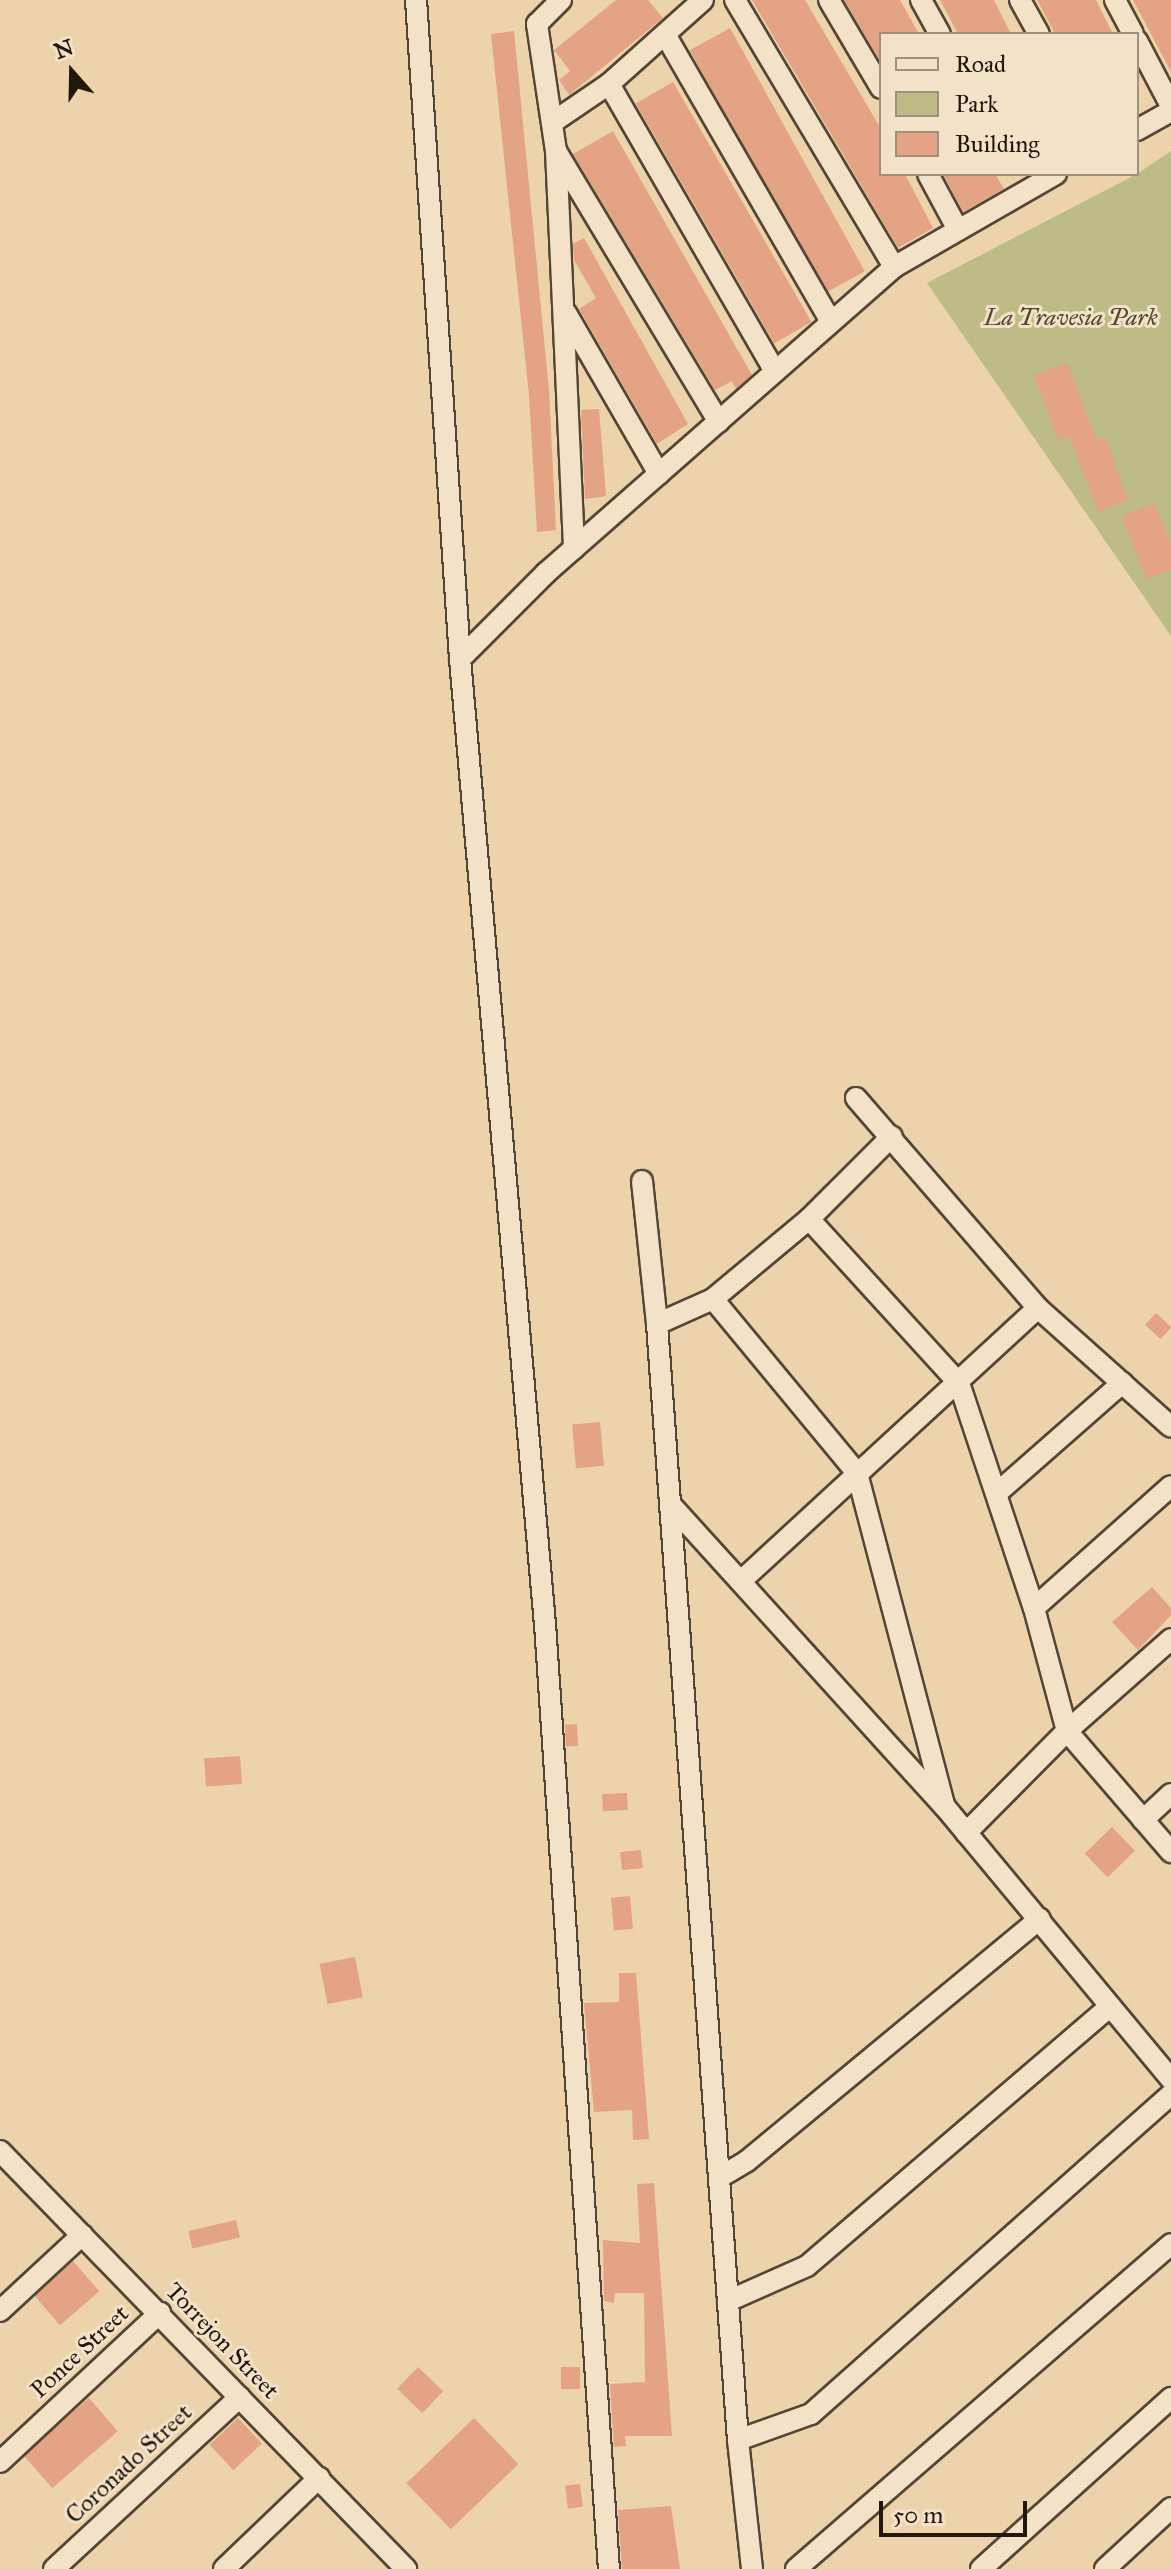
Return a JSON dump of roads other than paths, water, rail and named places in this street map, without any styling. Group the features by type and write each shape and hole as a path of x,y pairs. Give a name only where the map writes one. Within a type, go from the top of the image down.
{"street":[{"path":"416,0 460,659 545,1624 609,2569"},
{"path":"561,0 537,24 556,151 574,549"},
{"path":"735,0 894,267"},
{"path":"829,0 879,85"},
{"path":"921,0 939,32"},
{"path":"1020,0 1038,32"},
{"path":"1115,0 1132,32"},
{"path":"553,122 609,84 666,36 698,1"},
{"path":"666,36 831,322"},
{"path":"1139,45 1171,108 1139,129"},
{"path":"609,84 775,372"},
{"path":"556,151 719,422"},
{"path":"929,176 957,228"},
{"path":"460,659 574,549 894,267 1024,181 1047,176"},
{"path":"564,310 659,474"},
{"path":"856,1098 1038,1308 1171,1427"},
{"path":"657,1324 713,1299 809,1219 892,1136"},
{"path":"642,1181 657,1324 722,2176 738,2440 752,2569"},
{"path":"809,1219 959,1383 1034,1608 1067,1731 1171,1852"},
{"path":"713,1299 857,1473 945,1807"},
{"path":"741,1581 1038,1308"},
{"path":"997,1493 1122,1383"},
{"path":"1034,1608 1171,1486"},
{"path":"670,1504 945,1807 1040,1919 1108,2008 1171,2079"},
{"path":"966,1833 1067,1731 1171,1639"},
{"path":"1143,1820 1171,1794"},
{"path":"722,2176 747,2161 1040,1919"},
{"path":"728,2301 807,2266 1108,2008"},
{"path":"738,2440 811,2414 1171,2094"},
{"name":"Torrejon Street","path":"0,2151 406,2569"},
{"path":"0,2311 82,2235"},
{"path":"799,2568 1171,2244"},
{"name":"Ponce Street","path":"0,2462 160,2313"},
{"name":"Coronado Street","path":"54,2569 240,2397"},
{"path":"981,2569 1171,2398"},
{"path":"224,2569 319,2478"},
{"path":"1105,2569 1171,2508"}],"park label":[{"name":"La Travesia Park","path":"1071,318"}]}
